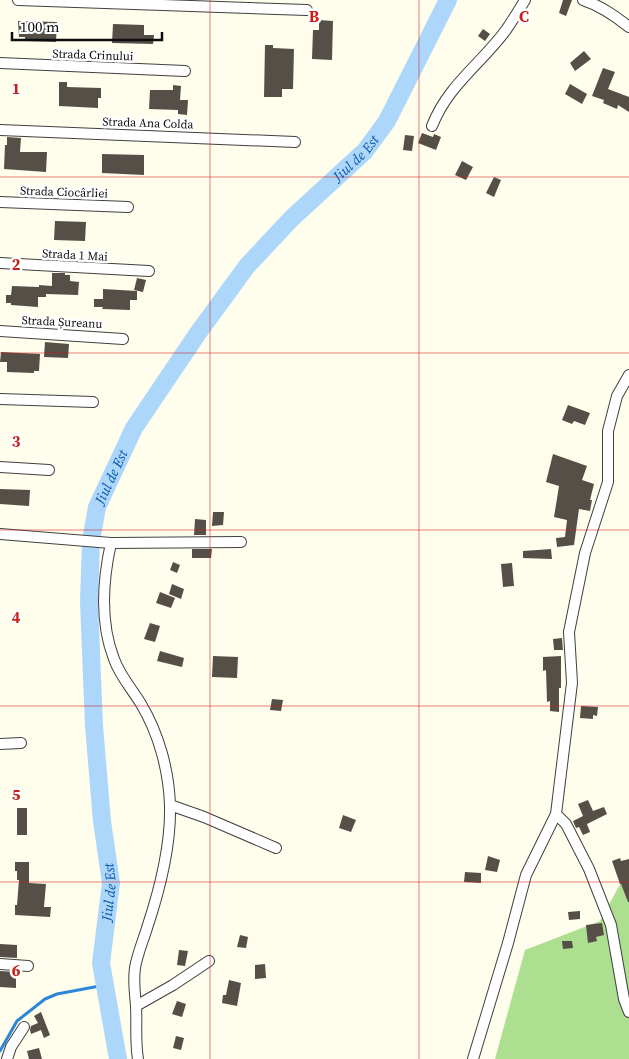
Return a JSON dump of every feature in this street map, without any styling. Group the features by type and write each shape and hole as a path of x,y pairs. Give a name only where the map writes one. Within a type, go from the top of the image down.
{"street":[{"path":"18,0 306,10"},
{"path":"432,126 454,87 505,31 525,0"},
{"path":"583,0 598,5 612,13 629,27"},
{"name":"Strada Crinului","path":"0,63 185,71"},
{"name":"Strada Ana Colda","path":"0,130 296,142"},
{"name":"Strada Ciocârliei","path":"0,202 128,207"},
{"name":"Strada 1 Mai","path":"0,264 149,271"},
{"name":"Strada Șureanu","path":"0,331 124,338"},
{"path":"473,1059 508,943 526,874 556,814 572,683 569,632 585,553 608,482 608,431 617,396 629,375"},
{"path":"0,399 93,402"},
{"path":"0,467 49,470"},
{"path":"0,534 108,543 241,542"},
{"path":"108,543 105,598 107,628 113,658 119,671 143,707 155,732 165,765 170,805 168,847 163,872 135,966 133,983 138,1059"},
{"path":"0,744 21,743"},
{"path":"170,805 204,817 276,848"},
{"path":"556,814 566,824 585,862 610,924 624,999 629,1012"},
{"path":"136,1006 173,985 209,961"},
{"path":"0,964 28,966"},
{"path":"7,1059 11,1047 24,1027"}],"green space":[{"path":"629,868 629,1059 495,1059 525,950 600,921"}],"building":[{"path":"563,0 572,0 566,16 559,13"},
{"path":"319,20 333,21 332,60 312,59 313,30 319,30"},
{"path":"18,21 57,22 56,42 25,41 25,37 19,37"},
{"path":"113,24 144,25 144,35 154,35 153,44 112,43"},
{"path":"483,29 490,34 485,41 478,36"},
{"path":"265,45 273,45 273,48 294,49 293,89 282,89 282,97 264,97"},
{"path":"584,51 591,59 575,71 570,63"},
{"path":"603,68 615,72 608,89 629,97 629,112 618,105 617,109 603,103 604,100 592,96"},
{"path":"59,82 67,82 67,87 101,88 98,108 59,106"},
{"path":"570,84 587,94 582,104 565,94"},
{"path":"173,85 181,86 180,100 188,100 187,115 178,114 178,110 149,109 150,90 173,90"},
{"path":"422,133 433,137 434,134 441,137 436,150 418,143"},
{"path":"405,135 414,136 412,151 403,150"},
{"path":"7,137 21,138 20,152 47,152 46,172 4,169"},
{"path":"102,154 144,155 144,175 102,173"},
{"path":"462,161 473,167 466,180 455,175"},
{"path":"494,177 501,180 494,197 486,193"},
{"path":"55,221 86,222 85,241 54,240"},
{"path":"52,273 65,273 65,275 70,275 70,281 79,282 78,295 46,294 46,297 38,297 38,307 6,303 6,295 11,295 12,286 52,286"},
{"path":"137,278 146,280 143,292 134,290"},
{"path":"103,289 137,291 137,300 130,300 130,310 94,307 94,299 103,299"},
{"path":"45,342 69,344 68,358 44,357"},
{"path":"1,352 40,354 39,371 34,371 34,373 7,372 7,362 0,362"},
{"path":"568,405 590,413 585,425 574,421 572,424 562,420"},
{"path":"553,454 587,466 582,480 594,484 590,500 592,500 590,511 579,509 574,545 557,547 556,538 565,537 567,520 554,517 559,486 546,482"},
{"path":"0,489 30,490 29,506 0,504"},
{"path":"213,512 224,512 223,525 212,526"},
{"path":"195,519 206,520 206,535 194,535"},
{"path":"192,549 212,549 211,558 192,558"},
{"path":"551,549 552,559 523,558 523,551"},
{"path":"173,562 180,565 177,573 170,570"},
{"path":"512,563 514,586 503,587 501,564"},
{"path":"172,584 184,589 181,599 169,594"},
{"path":"160,592 175,598 171,608 156,603"},
{"path":"150,623 160,626 155,642 144,639"},
{"path":"562,638 563,650 554,650 553,639"},
{"path":"160,651 184,658 182,667 157,661"},
{"path":"213,656 238,657 237,678 212,677"},
{"path":"561,656 559,712 550,711 550,701 547,702 546,670 543,671 543,657"},
{"path":"272,699 283,700 281,711 270,710"},
{"path":"581,706 598,707 597,716 593,715 593,719 580,718"},
{"path":"588,800 593,811 604,807 607,814 587,824 590,832 583,835 579,827 576,828 573,821 583,816 578,804"},
{"path":"17,808 27,808 27,835 17,835"},
{"path":"343,815 356,820 351,832 339,828"},
{"path":"488,856 500,860 497,872 485,870"},
{"path":"620,858 621,861 629,859 629,902 612,861"},
{"path":"15,862 29,862 29,883 46,884 44,907 51,907 50,917 15,915 19,880 17,880 17,871 15,871"},
{"path":"465,872 481,873 481,883 464,882"},
{"path":"580,911 580,919 569,920 568,912"},
{"path":"602,923 604,935 596,937 597,941 588,943 586,925"},
{"path":"240,935 248,937 246,948 237,947"},
{"path":"562,941 572,941 573,948 563,949"},
{"path":"0,944 17,945 17,958 0,957"},
{"path":"179,950 188,951 185,966 177,965"},
{"path":"265,964 266,978 255,979 255,965"},
{"path":"0,971 16,972 16,988 0,987"},
{"path":"229,980 241,983 237,1006 222,1003"},
{"path":"177,1001 186,1004 182,1017 172,1014"},
{"path":"41,1012 50,1035 44,1038 41,1030 31,1034 30,1030 31,1026 38,1023 34,1016"},
{"path":"176,1036 184,1038 181,1050 173,1048"},
{"path":"39,1048 42,1059 29,1059 27,1051"}],"waterway":[{"name":"Jiul de Est","path":"118,1059 101,963 111,883 102,821 94,726 89,602 91,541 97,507 134,428 198,333 247,266 292,218 365,151 387,121 448,0"},
{"path":"0,1051 17,1021 45,999 57,994 105,985"}]}
